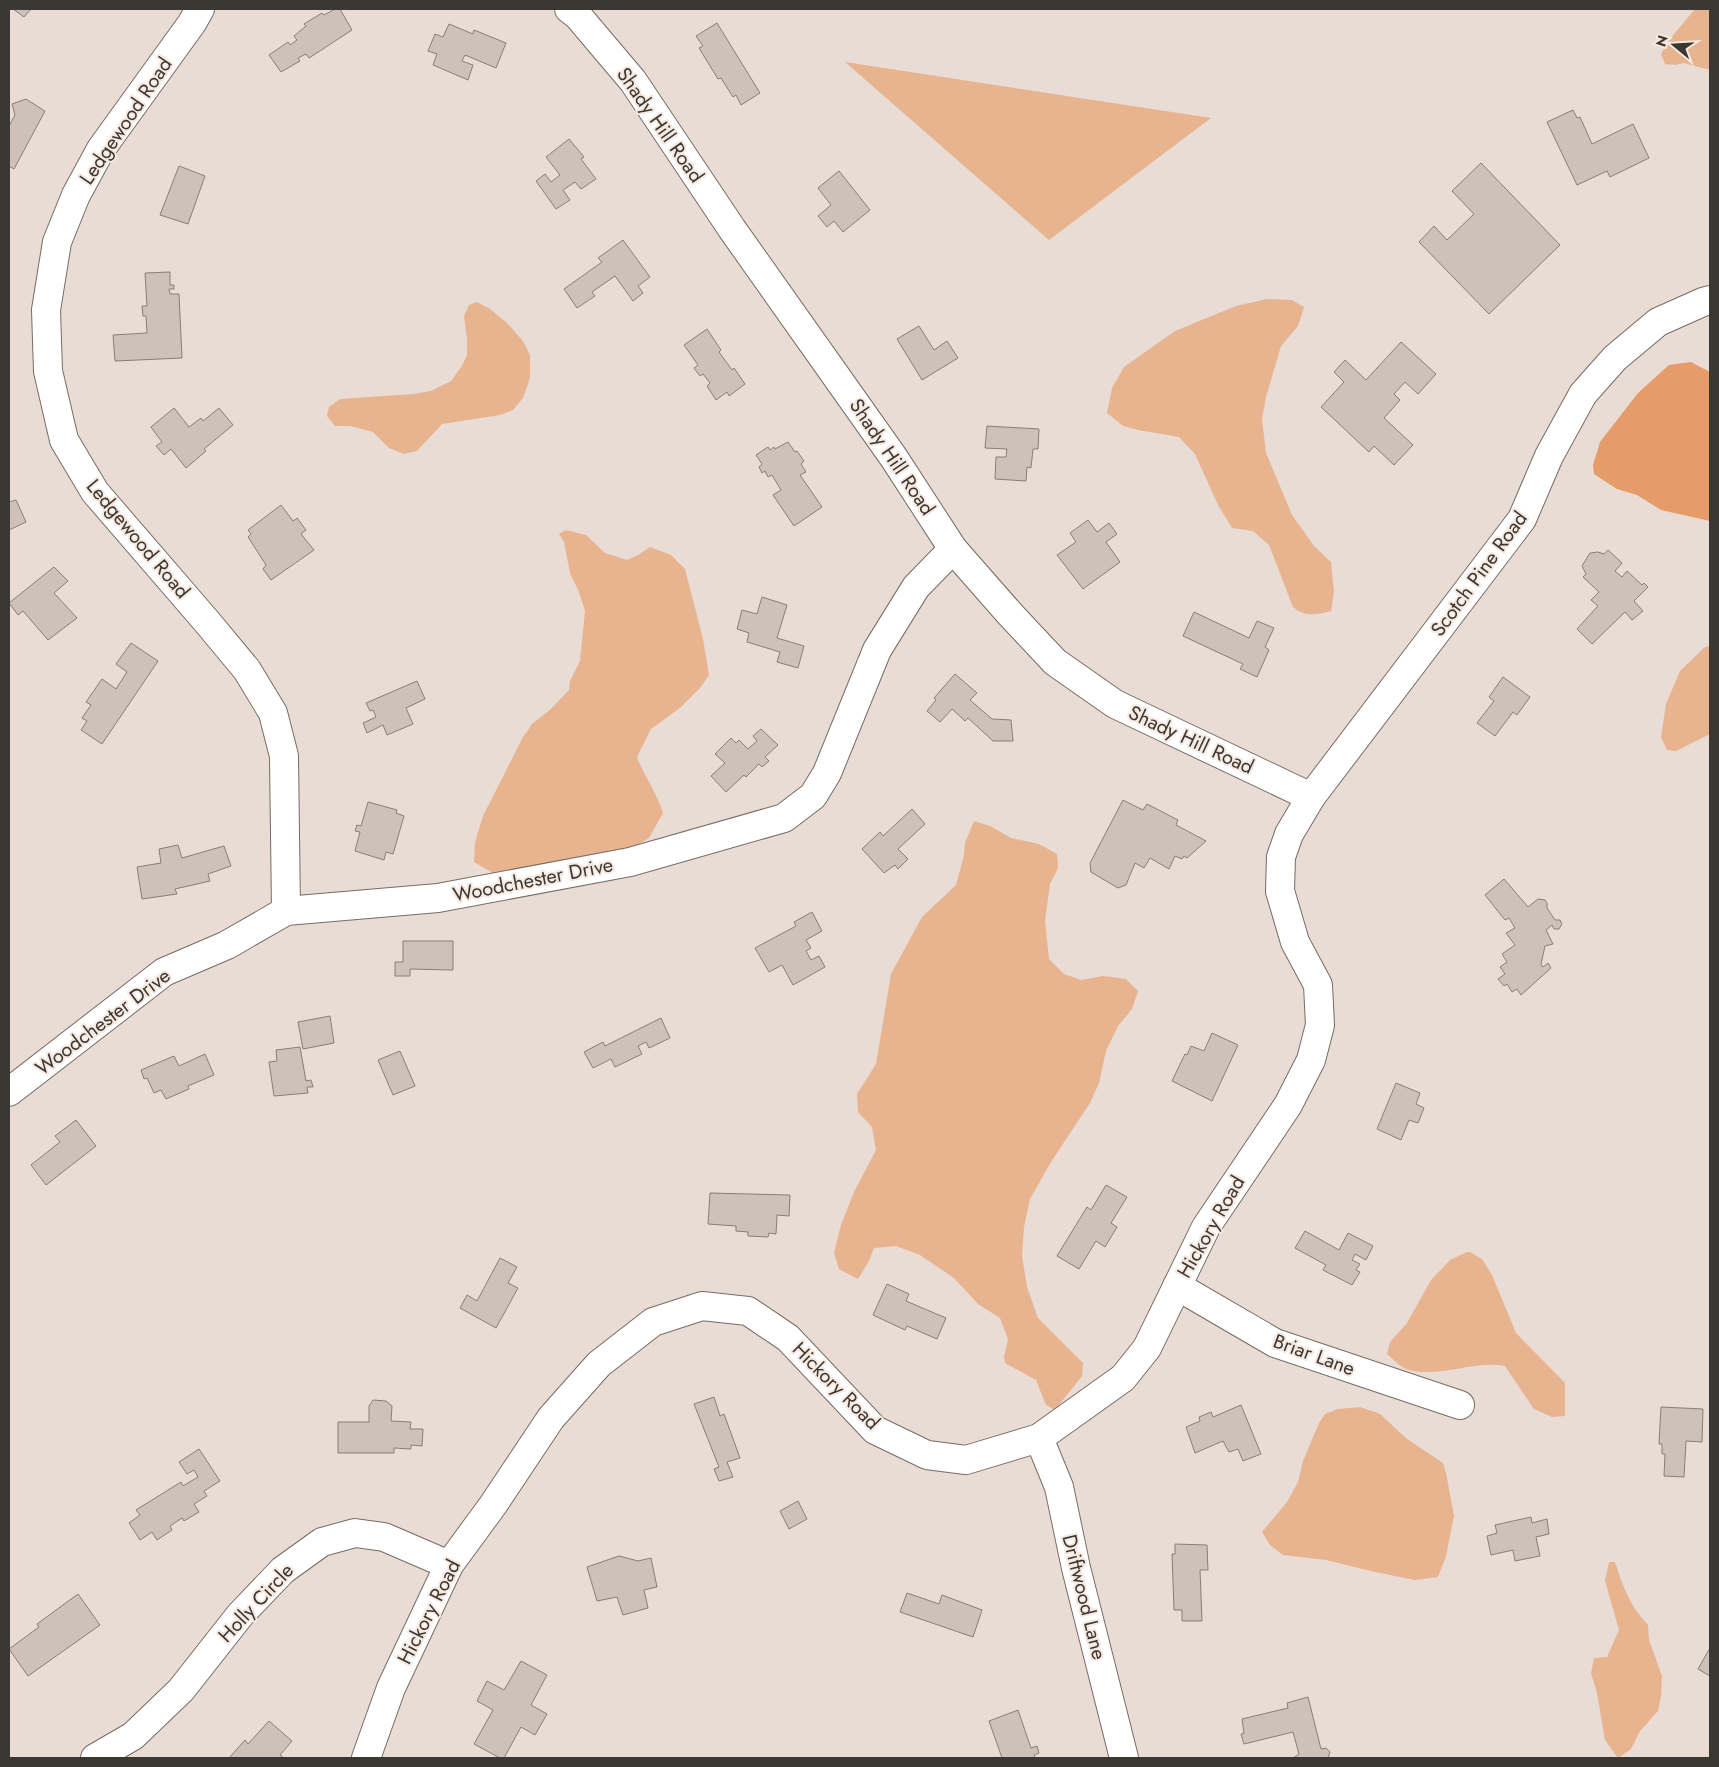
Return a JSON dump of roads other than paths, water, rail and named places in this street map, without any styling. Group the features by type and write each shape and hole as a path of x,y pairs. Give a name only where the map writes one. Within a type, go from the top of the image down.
{"street":[{"name":"Ledgewood Road","path":"200,9 192,24 101,149 76,195 57,242 46,310 48,371 64,440 95,492 241,664 273,713 284,756 286,910"},
{"name":"Shady Hill Road","path":"569,9 578,16 633,81 732,229 894,458 954,549 1010,614 1055,662 1115,704 1311,797"},
{"name":"Scotch Pine Road","path":"1311,797 1522,519 1549,456 1583,394 1615,358 1658,322 1710,300"},
{"name":"Woodchester Drive","path":"9,1092 164,972 227,945 286,910 448,897 630,862 784,818 813,796 827,773 877,650 916,587 954,549"},
{"name":"Hickory Road","path":"366,1758 391,1688 449,1566 551,1418 599,1364 653,1322 702,1306 748,1311 788,1338 876,1430 927,1455 966,1460 1039,1438 1123,1378 1146,1348 1206,1228 1288,1105 1311,1060 1320,1026 1318,985 1295,942 1280,891 1281,857 1289,834 1311,797"},
{"name":"Briar Lane","path":"1177,1286 1275,1343 1460,1404"},
{"name":"Driftwood Lane","path":"1039,1438 1059,1487 1076,1568 1124,1758"},
{"name":"Holly Circle","path":"95,1758 132,1736 181,1690 240,1615 283,1570 322,1542 355,1533 384,1537 449,1566"}]}
